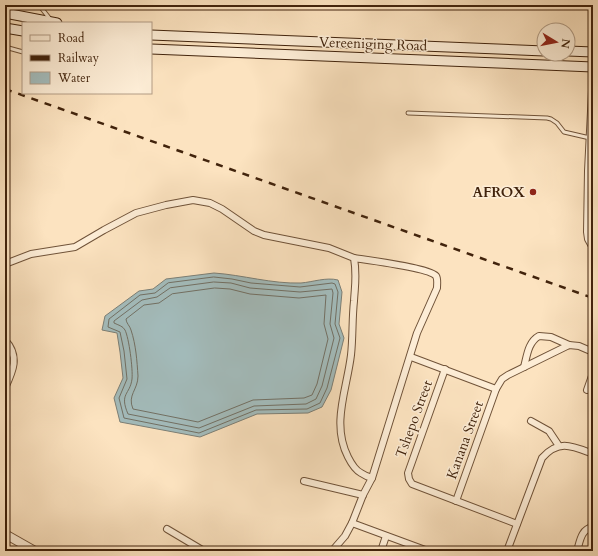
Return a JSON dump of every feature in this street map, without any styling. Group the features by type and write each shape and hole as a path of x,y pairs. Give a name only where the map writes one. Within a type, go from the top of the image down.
{"main road":[{"path":"5,13 49,22"},
{"path":"5,28 22,31"},
{"name":"Vereeniging Road","path":"152,35 536,51"},
{"name":"Vereeniging Road","path":"152,49 593,67"},
{"path":"576,51 593,52"}],"street":[{"path":"593,71 587,232 588,239 593,248"},
{"path":"5,262 30,254 75,247 136,213 193,200 210,203 222,209 254,231 264,235 329,248 354,258 410,267 436,276 437,288 422,321 372,478 345,536 332,551"},
{"path":"354,258 356,279 353,340 340,414 340,431 341,440 346,454 353,466 360,473 372,478"},
{"path":"524,367 532,342 539,336 551,337 568,345 579,346 593,352"},
{"path":"5,340 12,350 14,362 13,369 5,388"},
{"path":"411,357 496,389 502,379 508,375 568,345"},
{"name":"Tshepo Street","path":"445,369 408,473 409,479 412,484 517,524"},
{"path":"587,390 593,373"},
{"name":"Kanana Street","path":"456,501 496,389"},
{"path":"531,421 549,431 559,446"},
{"path":"507,551 542,458 549,450 559,446 570,445 593,454"},
{"path":"304,481 363,495"},
{"path":"352,523 428,551"},
{"path":"577,551 583,532 593,527"},
{"path":"167,529 204,551"},
{"path":"5,534 35,551"},
{"path":"381,551 386,536"}],"lane":[{"path":"39,5 53,22"},
{"path":"5,47 22,52"},
{"path":"408,113 547,118 552,119 557,123 564,132 590,138"}],"water":[{"path":"214,273 290,283 329,279 338,280 342,292 339,324 344,338 331,390 322,407 308,413 257,414 200,437 120,422 114,398 123,378 120,352 117,333 102,330 105,316 139,291 153,289 166,279"}],"railway":[{"path":"5,89 593,298"}],"place":[{"name":"AFROX","path":"533,192"}]}
